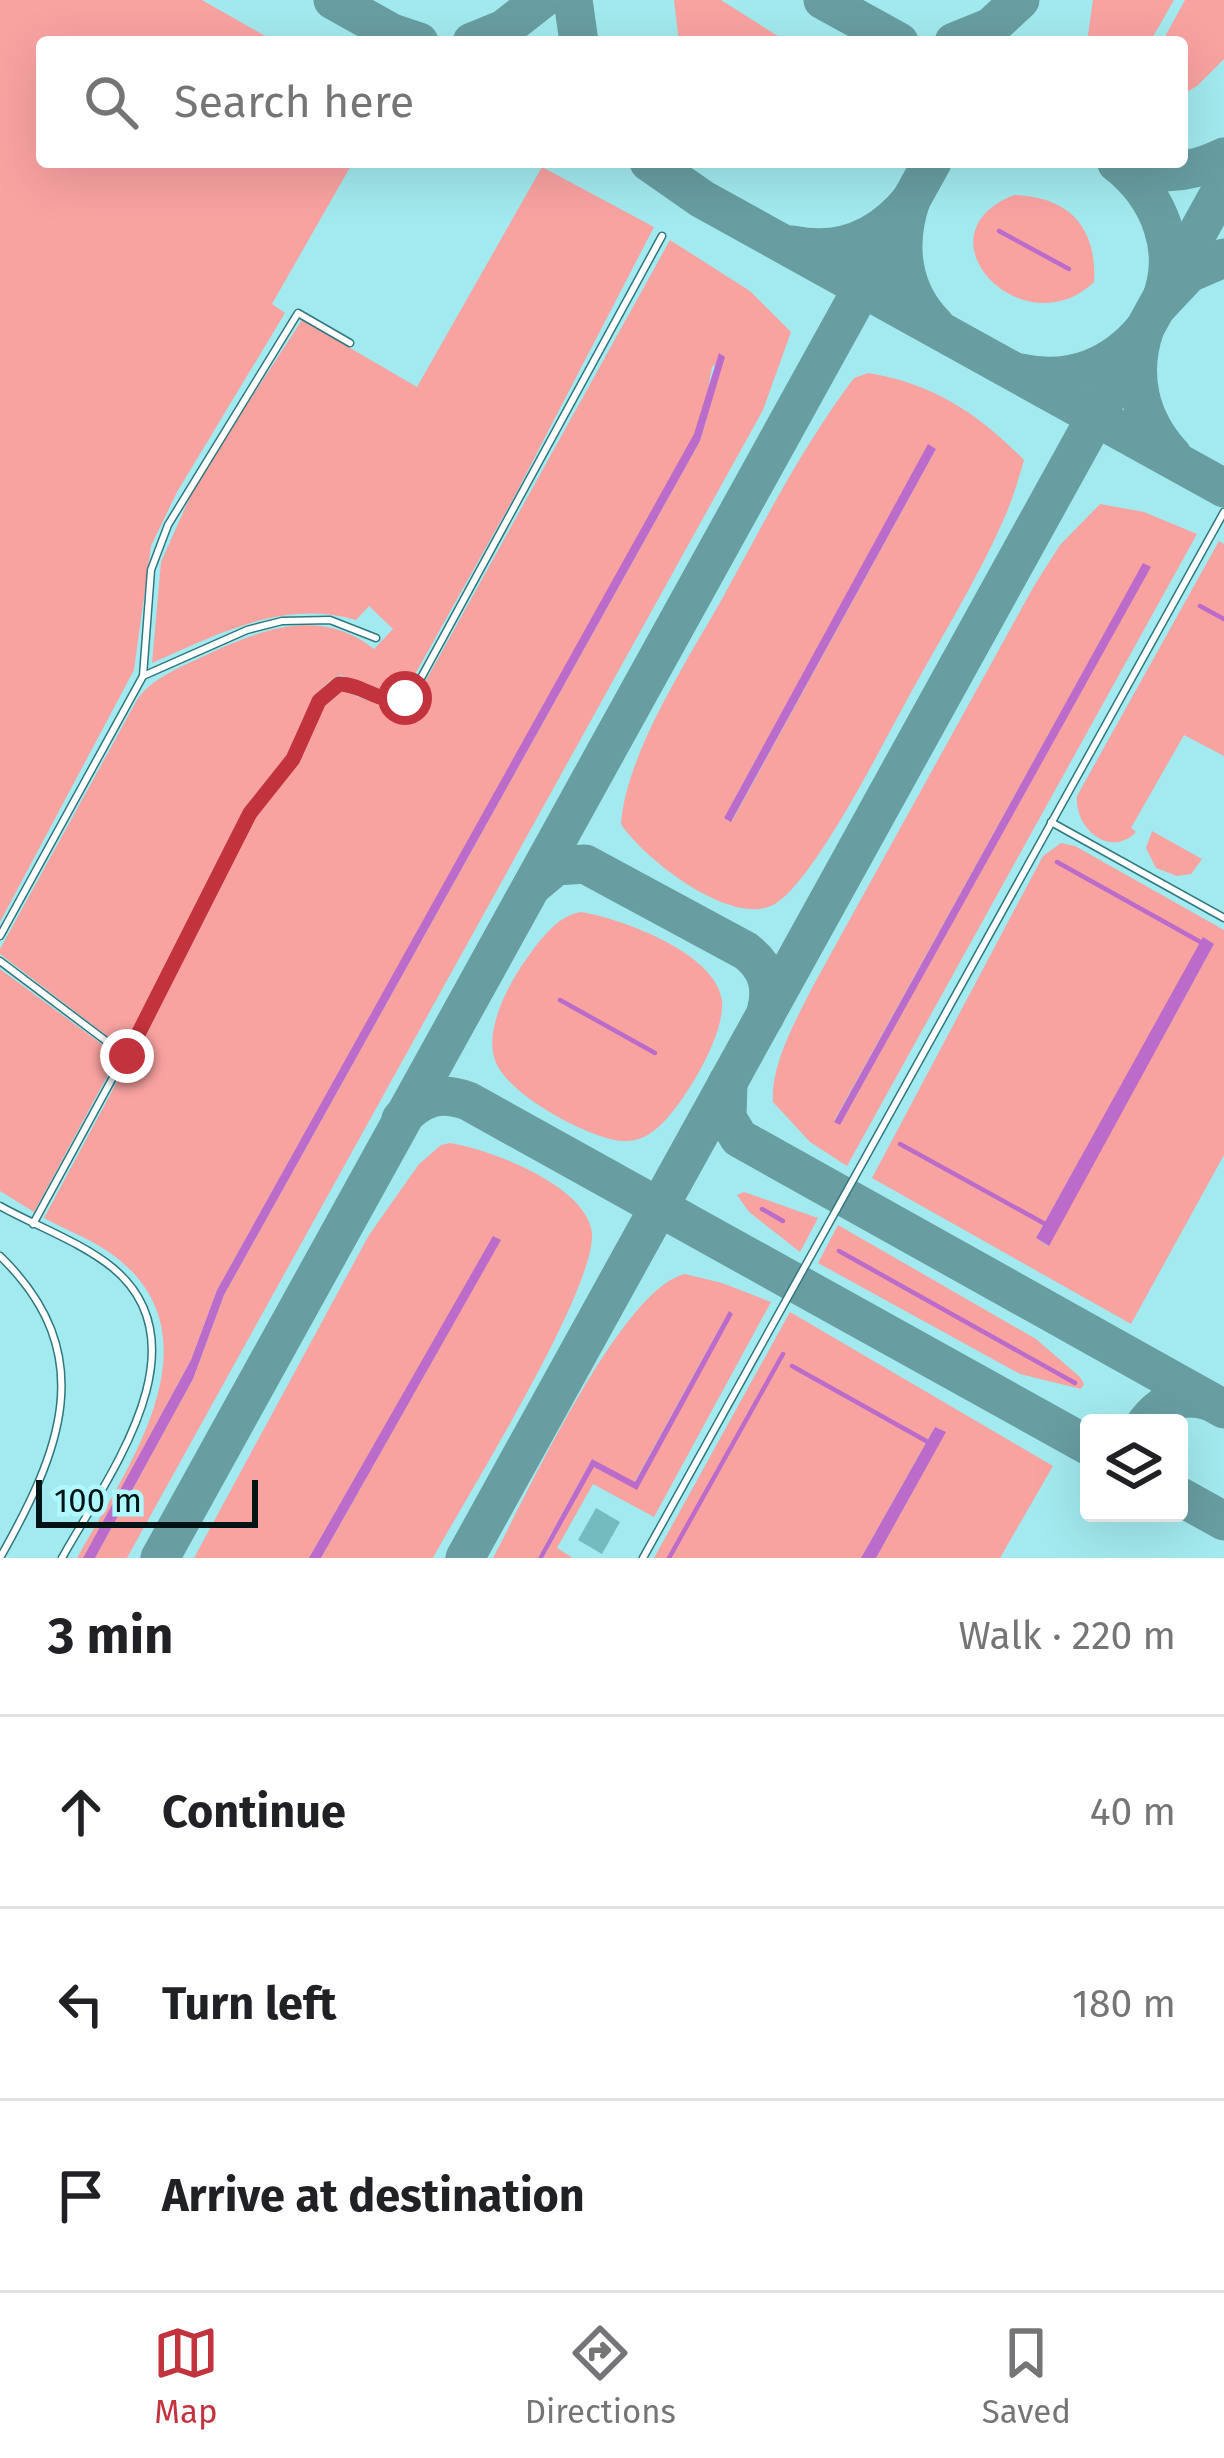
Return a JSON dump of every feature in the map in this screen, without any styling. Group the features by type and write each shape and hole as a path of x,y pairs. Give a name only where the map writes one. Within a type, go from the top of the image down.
{"lane":[{"path":"33,1224 127,1056 250,813 293,759 319,701 339,684 355,685 391,701 415,689 662,236"},
{"path":"0,935 143,676 151,570 168,525 298,313 350,343"},
{"path":"644,1558 1224,512"},
{"path":"143,676 247,630 282,621 330,620 376,638"},
{"path":"1052,821 1224,918"},
{"path":"0,961 127,1056"},
{"path":"0,1206 118,1274 142,1309 153,1352 142,1408 62,1558"},
{"path":"0,1256 29,1289 47,1323 60,1365 62,1400 44,1476 0,1558"}],"shaded area":[{"path":"0,0 202,0 265,36 36,36 36,168 350,168 272,304 285,313 177,492 151,546 134,670 0,922"},
{"path":"674,0 721,0 778,36 678,36"},
{"path":"1093,0 1174,0 1153,36 1088,36"},
{"path":"1185,0 1224,0 1224,59 1188,91 1188,36 1165,36"},
{"path":"541,168 654,227 513,499 409,685 397,694 390,693 340,675 321,690 282,765 237,823 140,1018 125,1046 120,1046 0,954 0,949 138,698 174,670 265,632 310,625 331,628 374,649 393,629 369,606 356,620 303,614 277,617 226,631 152,663 161,562 198,479 302,320 417,387"},
{"path":"1014,195 1050,202 1076,219 1090,245 1094,282 1066,299 1037,303 1011,295 990,279 976,258 974,235 986,213"},
{"path":"670,240 750,291 791,332 763,410 127,1558 95,1558 193,1379 224,1295 700,441 724,358 712,367 694,436 217,1290 191,1360 83,1558 77,1558 138,1448 154,1407 163,1367 162,1328 147,1291 117,1258 44,1218 242,838 266,796 299,758 318,712 341,690 393,710 415,700"},
{"path":"719,353 725,357 700,441 224,1295 193,1379 95,1558 83,1558 191,1360 217,1290 694,434"},
{"path":"868,373 934,393 990,428 1024,460 981,566 828,840 775,904 757,909 736,907 690,886 648,854 621,824 625,797 646,738 676,679 800,458 854,378","holes":["928,445 936,449 732,821 724,818"]},
{"path":"928,444 936,449 731,822 724,818"},
{"path":"1100,504 1144,512 1197,534 847,1166 810,1142 773,1102 780,1057 813,986 1060,545","holes":["1143,564 1150,568 840,1125 834,1121"]},
{"path":"1219,541 1224,544 1224,756 1184,735 1131,828 1136,832 1126,840 1105,841 1087,829 1077,796"},
{"path":"1143,563 1151,567 840,1125 834,1122"},
{"path":"1152,831 1202,859 1191,874 1177,876 1156,868 1146,848"},
{"path":"1061,843 1075,846 1224,930 1224,1155 1131,1324 872,1178 1043,856","holes":["1204,938 1214,944 1048,1246 1036,1238"]},
{"path":"581,912 641,930 685,953 716,984 722,1001 718,1029 696,1078 664,1121 637,1139 608,1138 550,1112 502,1073 492,1048 500,1007 527,958 550,929"},
{"path":"1203,937 1214,944 1049,1246 1036,1238"},
{"path":"0,969 118,1056 34,1212 0,1191"},
{"path":"450,1143 511,1162 556,1186 587,1217 592,1234 573,1301 551,1346 433,1558 321,1558 500,1241 494,1236 309,1558 194,1558 369,1235 419,1164"},
{"path":"744,1192 818,1218 800,1252 749,1212 737,1195"},
{"path":"838,1225 1036,1339 1080,1377 1081,1389 1020,1374 818,1263"},
{"path":"493,1236 501,1240 321,1558 309,1558"},
{"path":"685,1274 771,1302 654,1517 593,1484 557,1548 573,1558 543,1558 594,1466 637,1489 729,1311 634,1483 592,1459 538,1558 493,1558 605,1354 660,1288"},
{"path":"729,1311 733,1314 637,1490 594,1467 543,1558 538,1558 592,1459 635,1482"},
{"path":"790,1312 1053,1466 1000,1558 876,1558 945,1433 935,1427 861,1558 654,1558"},
{"path":"935,1427 946,1432 876,1558 861,1558"}],"building":[{"path":"596,1508 620,1522 602,1554 578,1540"}],"waterway":[{"path":"999,231 1069,269"},
{"path":"1200,606 1224,619"},
{"path":"1057,862 1204,944"},
{"path":"560,1000 655,1053"},
{"path":"900,1144 1047,1225"},
{"path":"762,1209 783,1221"},
{"path":"839,1251 1075,1383"},
{"path":"669,1558 783,1354"},
{"path":"792,1366 928,1442"}],"taxiway":[{"path":"333,0 401,36"},
{"path":"487,36 504,29 541,0"},
{"path":"573,0 578,36"},
{"path":"823,0 888,36"},
{"path":"969,36 991,27 1020,0"},
{"path":"1137,168 1171,172 1224,157"},
{"path":"658,168 702,199 1224,488"},
{"path":"160,1558 929,168"},
{"path":"1122,168 1145,192 1163,227 1168,265 1159,305 1189,273 1224,258"},
{"path":"465,1558 1224,185"},
{"path":"793,245 827,247 859,240 887,224 911,200 904,233 905,266 915,297 935,325"},
{"path":"1021,373 1057,376 1090,369 1120,353 1145,328 1138,362 1140,395 1152,426 1172,455"},
{"path":"532,886 556,866 585,864 746,951 767,980 765,1016"},
{"path":"728,1082 727,1118 739,1138 1224,1409"},
{"path":"401,1119 431,1098 468,1101 1080,1441"},
{"path":"1154,1414 1174,1401 1209,1401"},
{"path":"1188,1501 1224,1521"}],"route":[{"path":"127,1056 250,813 293,759 319,701 332,687 348,683 385,700 405,698"}]}
